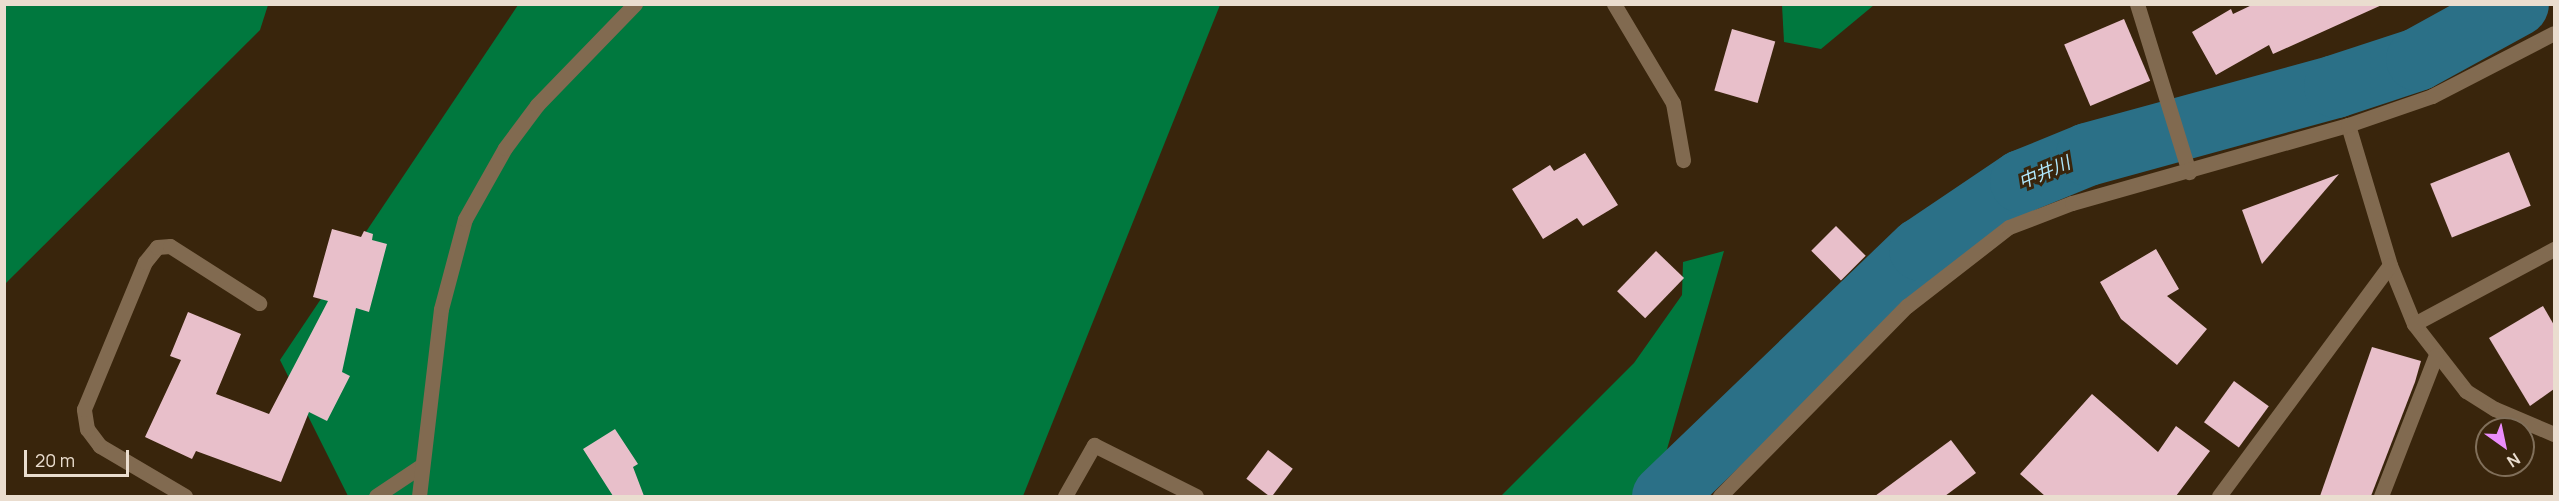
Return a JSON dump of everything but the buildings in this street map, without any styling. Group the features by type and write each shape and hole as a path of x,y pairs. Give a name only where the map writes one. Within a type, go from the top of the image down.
{"street":[{"path":"419,496 442,300 465,219 505,148 537,105 634,4"},
{"path":"1614,4 1673,103 1683,160"},
{"path":"2137,4 2189,172"},
{"path":"1720,496 1907,306 2009,227 2072,203 2189,172 2348,125 2432,96 2554,33"},
{"path":"2348,125 2390,266 2414,324 2466,391 2495,409 2554,434"},
{"path":"185,496 100,446 87,429 84,409 145,262 157,247 170,246 259,303"},
{"path":"2414,324 2554,249"},
{"path":"2219,496 2390,266"},
{"path":"2381,496 2436,355"},
{"path":"1065,496 1094,445 1196,496"},
{"path":"376,496 421,466"}],"green space":[{"path":"5,4 268,5 260,30 5,284"},
{"path":"1782,4 1874,5 1821,49 1784,42"},
{"path":"518,5 1220,5 1023,496 348,496 280,360"},
{"path":"1724,251 1659,477 1635,496 1501,496 1634,363 1682,295 1683,262"}],"waterway":[{"name":"中井川","path":"1663,496 1920,249 2021,181 2087,154 2335,86 2417,59 2517,4"}]}
